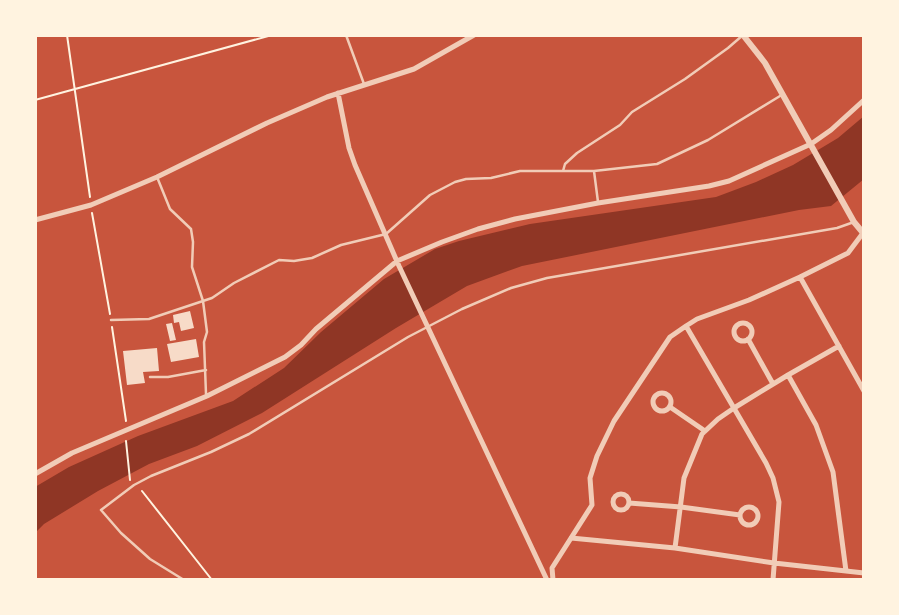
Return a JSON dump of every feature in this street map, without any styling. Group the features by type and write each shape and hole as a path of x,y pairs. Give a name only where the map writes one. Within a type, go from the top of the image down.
{"street":[{"path":"35,220 91,205 338,93 414,69 474,35"},
{"path":"553,580 552,568 592,505 590,478 597,456 614,421 670,337 697,319 749,300 848,253 864,233 854,222 765,64 743,35"},
{"path":"338,93 355,165 398,264 547,580"},
{"path":"35,474 72,453 206,396 285,357 398,264 478,229 515,219 729,181 812,145 864,100"},
{"path":"800,277 864,391"},
{"path":"686,326 773,478 779,502 773,580"},
{"path":"748,339 773,384"},
{"path":"675,548 684,478 705,431 734,408 839,346"},
{"path":"788,375 816,425 833,472 846,571"},
{"path":"670,407 705,431"},
{"path":"629,503 740,515"},
{"path":"571,538 675,548 864,573"}],"lane":[{"path":"346,35 365,85"},
{"path":"562,172 565,164 577,153 620,125 632,112 685,79 743,35"},
{"path":"111,320 149,318 212,298 233,283 273,262 312,258 341,245 386,234 430,195 454,182 520,171 594,171 647,166 671,158 708,140 782,95"},
{"path":"594,171 598,203"},
{"path":"157,177 170,209 191,229 192,267 203,301 207,332 204,342 206,396"},
{"path":"184,580 150,559 121,533 101,510 134,485 249,433 428,327 510,288 547,278 836,228 854,222"},
{"path":"149,377 168,377 206,370"}],"path":[{"path":"67,35 91,205"},
{"path":"35,100 272,35"},
{"path":"125,435 129,480"},
{"path":"134,485 140,488 212,580"}],"shaded area":[{"path":"864,116 864,179 831,206 799,210 522,266 467,286 262,413 197,446 149,464 98,491 44,524 35,533 35,487 69,467 138,436 233,401 284,368 321,332 384,279 435,249 530,224 716,197 793,165 838,138"}],"building":[{"path":"190,311 194,328 181,331 179,322 174,323 173,315"},
{"path":"172,323 176,340 170,341 166,324"},
{"path":"196,339 199,357 171,362 167,344"},
{"path":"157,348 159,371 143,372 145,383 127,385 123,351"}]}
